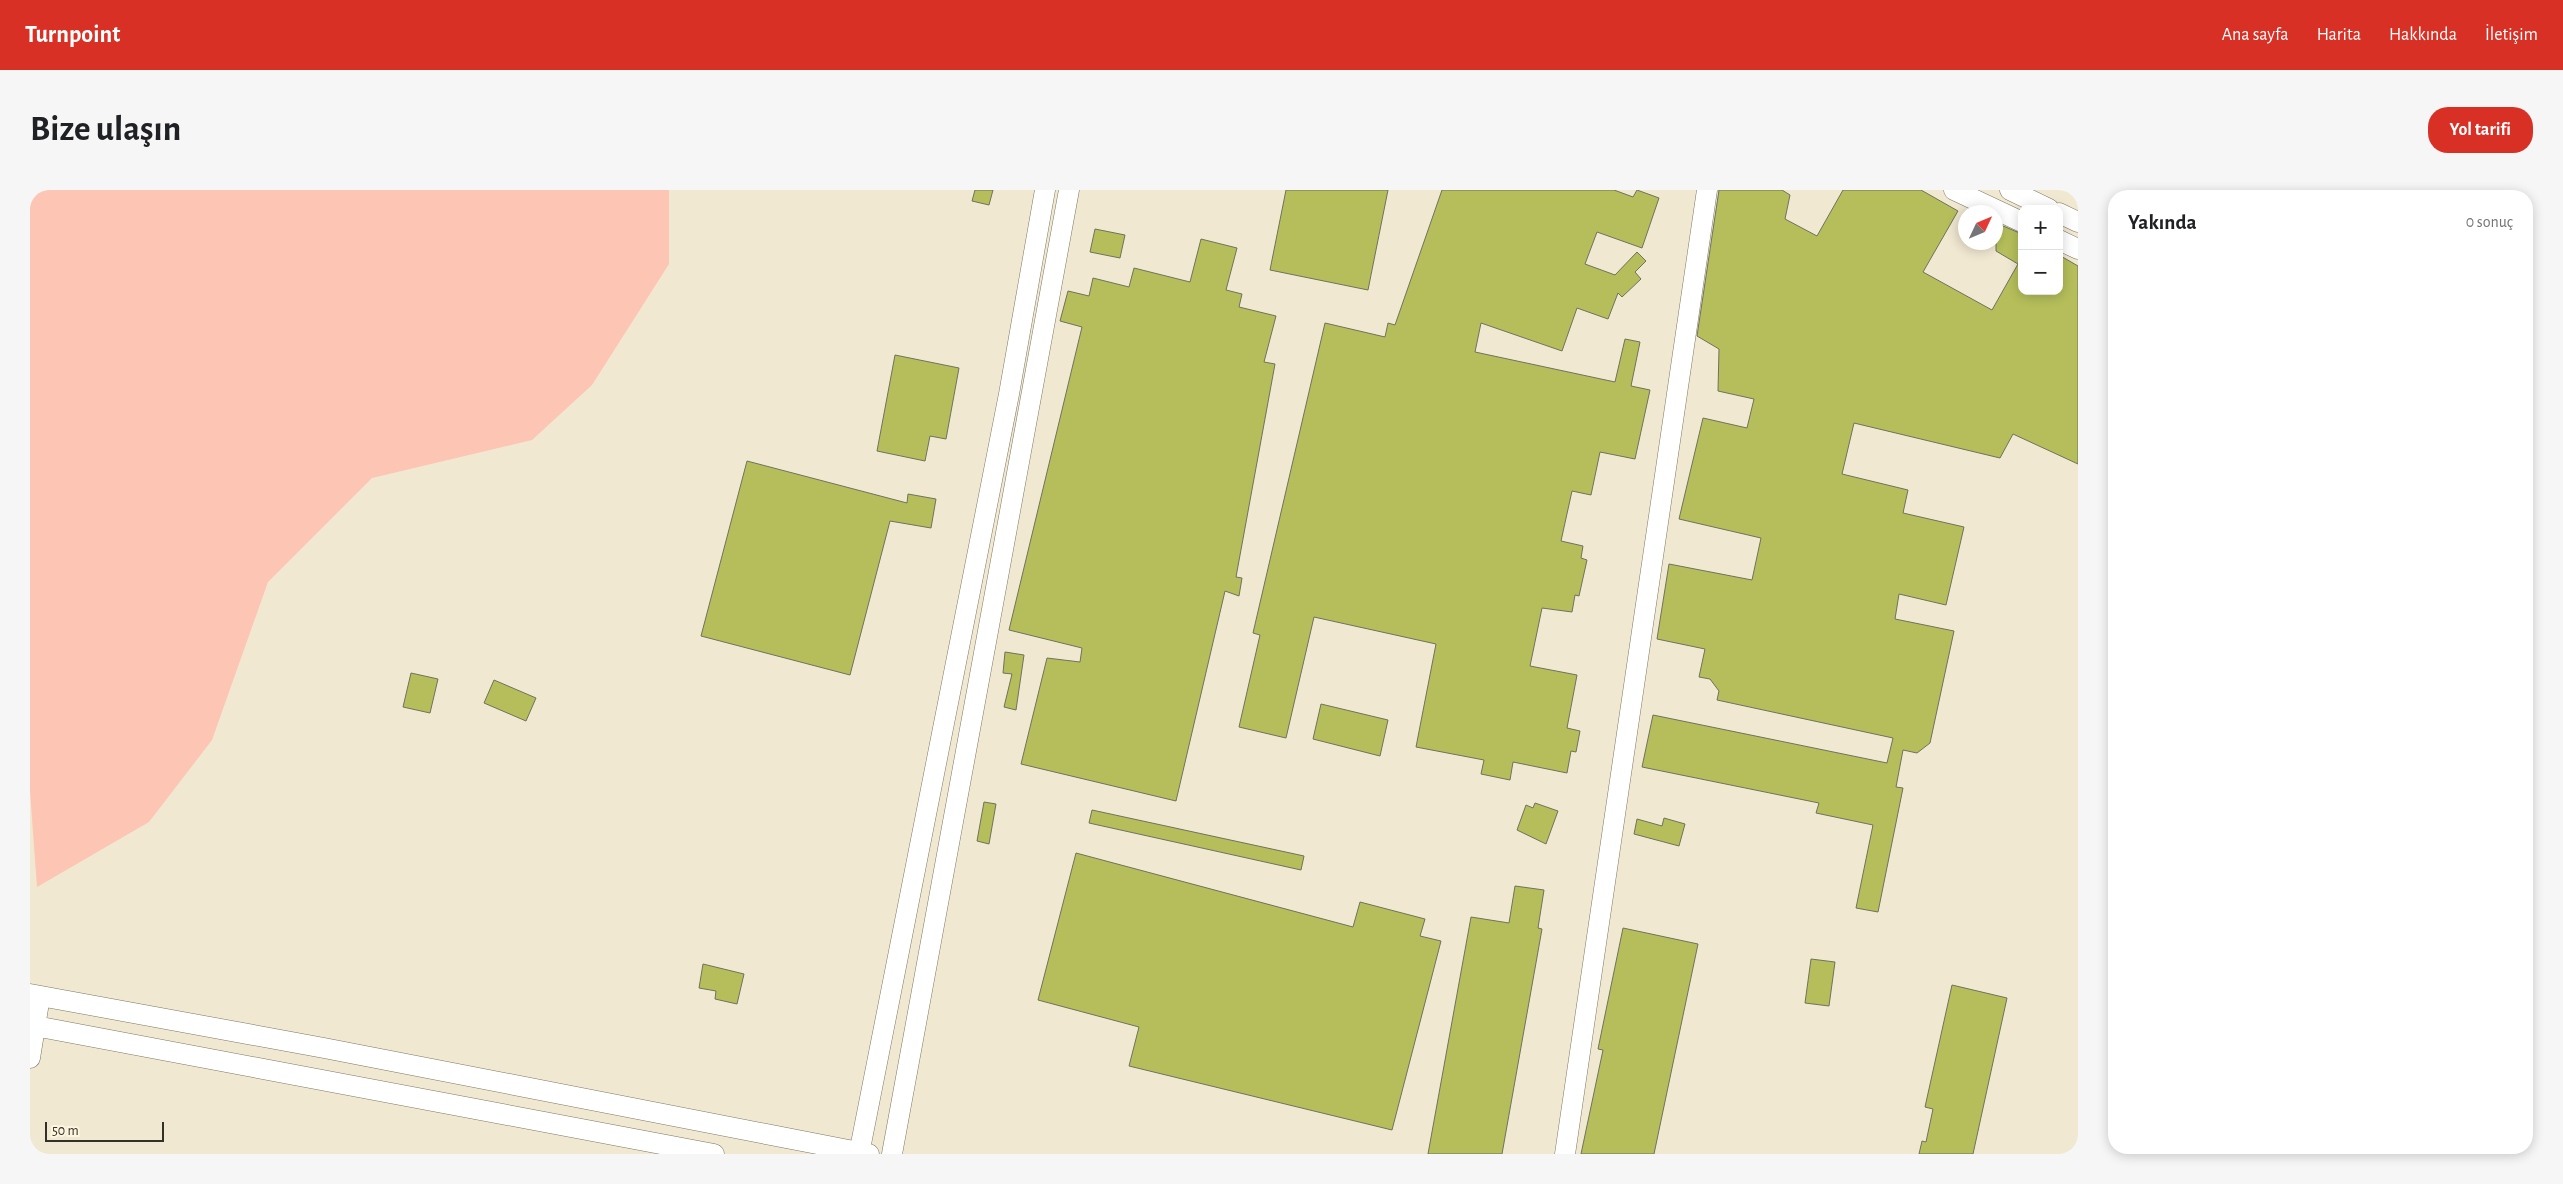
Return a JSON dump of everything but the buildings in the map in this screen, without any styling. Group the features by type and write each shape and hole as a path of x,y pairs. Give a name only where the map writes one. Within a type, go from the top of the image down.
{"street":[{"path":"30,1058 35,995 324,1048 862,1154 1009,394 1045,190"},
{"path":"892,1154 1069,190"},
{"path":"1565,1154 1707,190"},
{"path":"1954,190 2018,220"},
{"path":"2010,190 2042,205"},
{"path":"2063,215 2078,222"},
{"path":"2063,242 2078,249"},
{"path":"33,1026 714,1154"}],"shaded area":[{"path":"30,190 669,190 669,264 592,385 532,440 372,478 268,582 212,740 149,822 37,887 30,791"}]}
